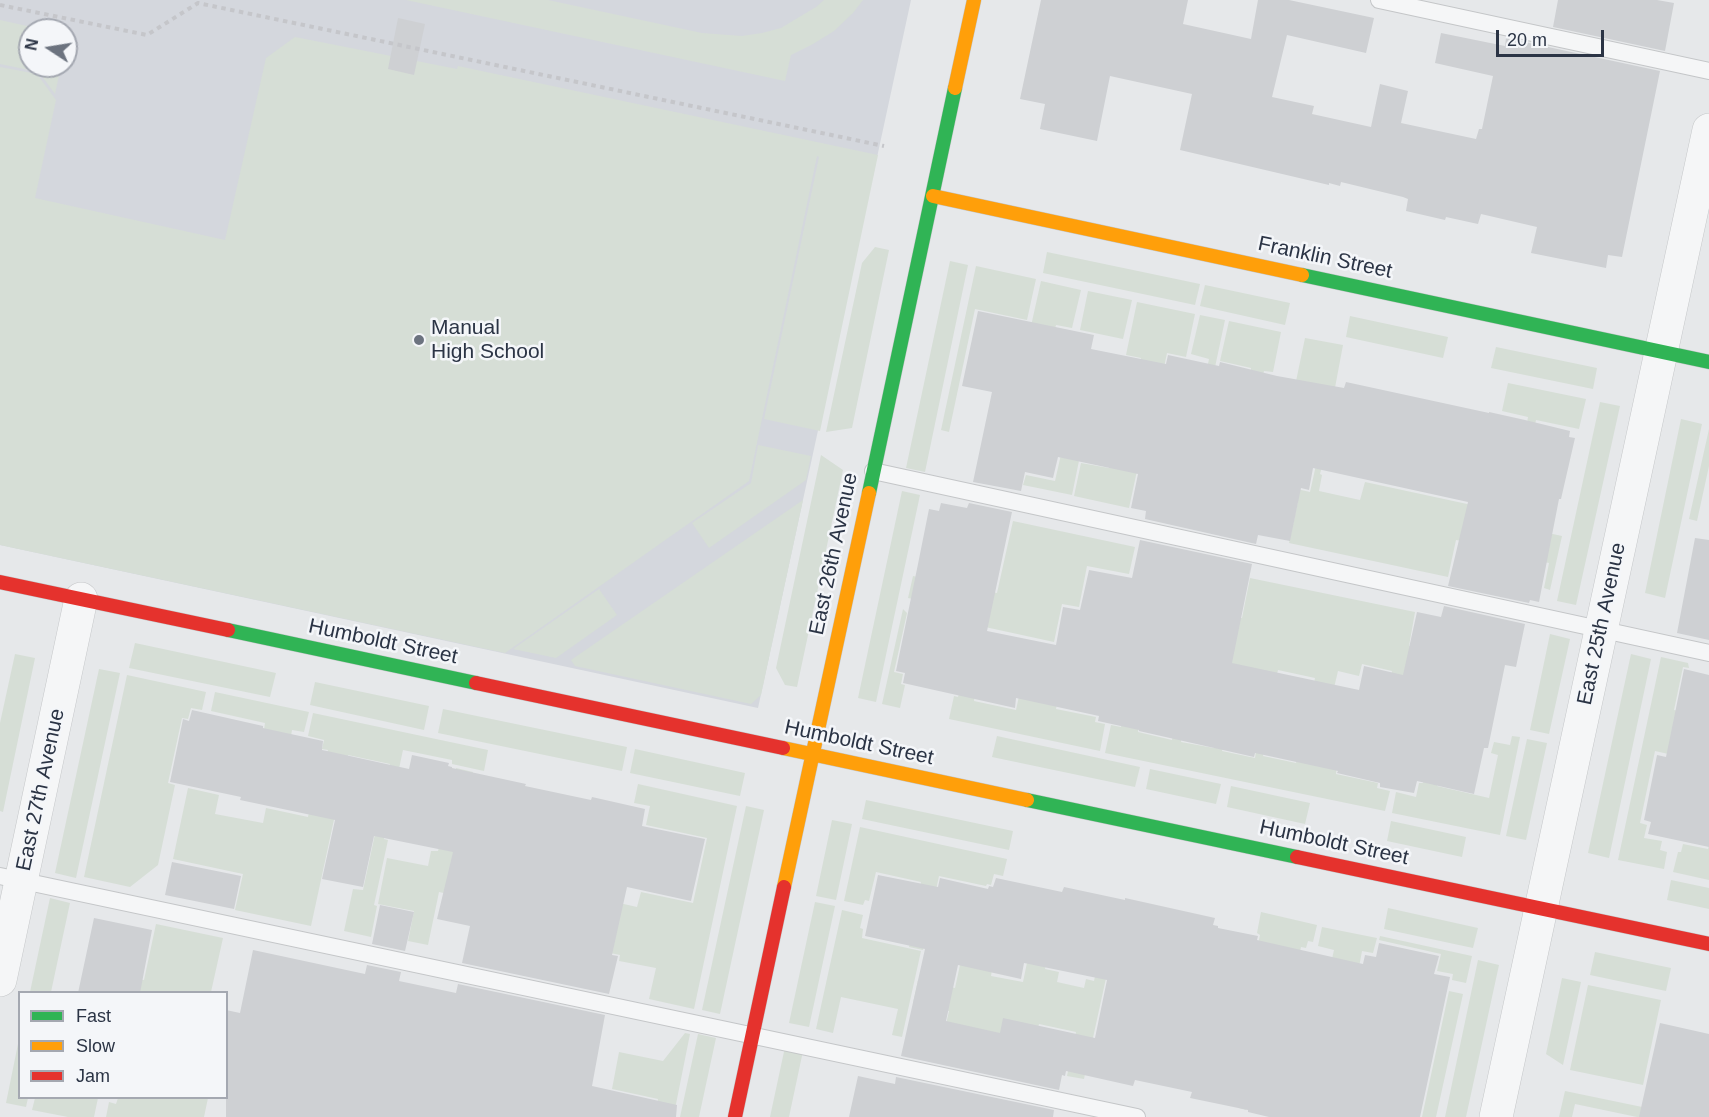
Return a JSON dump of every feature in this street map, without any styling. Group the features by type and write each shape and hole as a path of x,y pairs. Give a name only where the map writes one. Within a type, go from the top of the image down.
{"street":[{"name":"East 26th Avenue","path":"735,1117 974,0"},
{"name":"East 25th Avenue","path":"1496,1117 1709,130"},
{"name":"Franklin Street","path":"933,196 1709,362"},
{"name":"Humboldt Street","path":"0,582 1709,944"},
{"name":"East 27th Avenue","path":"0,980 11,879 81,599"}],"lane":[{"path":"1379,0 1709,71"},
{"path":"873,471 1709,653"},
{"path":"11,879 1137,1117"}],"path":[{"path":"0,5 147,35 198,3 884,146"}],"shaded area":[{"name":"Manual High School","path":"0,0 911,0 758,708 0,545"},
{"path":"406,0 548,0 702,33 742,36 781,28 824,0 863,0 834,31 791,55 785,81"},
{"path":"0,20 18,24 18,68 0,64"},
{"name":"Manual High School","path":"295,37 457,69 458,66 878,155 820,431 764,419 819,157 817,156 749,481 505,653 0,545 0,67 18,70 18,78 40,78 56,100 35,198 225,240 266,58"},
{"path":"43,78 58,78 55,94"},
{"path":"875,247 889,250 852,428 826,432 862,263"},
{"path":"1047,252 1200,284 1195,305 1043,273"},
{"path":"950,261 968,265 925,472 906,468"},
{"path":"976,266 1036,279 1027,320 975,309 949,432 941,430"},
{"path":"1041,281 1081,290 1072,328 1056,325 1044,378 1027,344"},
{"path":"1205,285 1290,303 1285,325 1200,306"},
{"path":"1088,291 1132,300 1123,339 1080,330"},
{"path":"1137,302 1195,314 1186,357 1167,353 1151,429 1127,424 1141,358 1126,355"},
{"path":"1200,315 1225,320 1200,438 1193,436 1209,359 1191,354"},
{"path":"1350,316 1448,337 1443,358 1346,337"},
{"path":"1229,321 1281,332 1273,372 1264,371 1262,381 1250,378 1251,368 1220,361"},
{"path":"1305,338 1343,345 1334,393 1295,386"},
{"path":"1496,347 1597,368 1593,389 1491,368"},
{"path":"1508,383 1586,399 1579,429 1536,420 1535,425 1527,423 1528,417 1502,411"},
{"path":"1600,402 1620,406 1576,605 1557,601"},
{"path":"1681,419 1702,424 1665,598 1645,593"},
{"path":"1709,429 1709,466 1697,521 1689,519"},
{"path":"1064,441 1083,441 1072,495 1023,485 1026,475 1055,481"},
{"path":"758,445 811,456 806,480 709,548 692,523 751,483"},
{"path":"1113,448 1138,466 1129,508 1074,496 1081,463 1109,468"},
{"path":"821,455 843,470 797,687 785,685 776,668"},
{"path":"1316,465 1322,466 1319,491 1360,500 1365,482 1509,513 1507,524 1562,536 1550,590 1544,588 1549,563 1456,540 1448,577 1289,543 1298,501 1284,486 1310,492"},
{"path":"902,491 920,495 876,702 858,698"},
{"path":"803,500 761,695 751,704 575,666 571,660"},
{"path":"1013,521 1135,547 1129,574 1087,566 1079,607 1062,604 1054,642 985,627 987,614 908,598 913,576 997,593"},
{"path":"1250,578 1415,612 1409,646 1429,650 1456,623 1387,699 1392,671 1362,664 1359,676 1338,671 1333,692 1313,688 1315,678 1278,670 1274,686 1234,681 1206,611 1242,618"},
{"path":"599,589 617,615 556,658 513,649"},
{"path":"903,609 907,613 894,672 903,674 901,684 905,685 900,708 882,704"},
{"path":"1550,634 1570,639 1549,734 1530,730"},
{"path":"1031,640 1059,695 1056,709 1096,717 1095,722 1105,724 1100,751 949,719 954,696 958,697 961,686 976,689 974,701 1016,710"},
{"path":"135,643 276,673 270,697 129,668"},
{"path":"15,654 35,658 3,812 0,811 0,723"},
{"path":"1631,654 1651,659 1609,858 1588,853"},
{"path":"1661,657 1688,663 1689,668 1683,667 1674,710 1709,717 1709,763 1655,751 1640,823 1647,825 1644,838 1662,841 1660,850 1667,852 1664,869 1618,860"},
{"path":"99,669 120,673 76,878 55,873"},
{"path":"127,675 206,692 202,710 191,708 188,719 182,718 168,783 175,785 158,865 130,887 84,877"},
{"path":"315,682 429,706 424,730 310,705"},
{"path":"215,692 309,712 304,732 292,730 291,736 264,730 265,723 211,711"},
{"path":"443,709 627,747 622,771 438,733"},
{"path":"313,713 488,750 484,771 452,764 452,760 403,750 384,839 388,840 374,905 377,906 371,937 344,931 353,889 363,890 390,764 348,755 338,800 318,796 328,750 322,749 324,740 308,736"},
{"path":"1122,722 1139,725 1138,732 1172,740 1173,734 1183,729 1181,742 1214,748 1217,737 1224,739 1222,751 1255,758 1257,746 1265,747 1263,756 1296,763 1299,751 1337,764 1336,774 1378,783 1377,788 1390,791 1385,811 1105,753 1111,725 1121,727"},
{"path":"1435,723 1449,726 1437,786 1489,798 1498,755 1491,753 1494,742 1510,745 1512,736 1520,737 1500,835 1392,813 1396,792 1416,797 1419,783 1423,783"},
{"path":"997,736 1140,767 1135,787 992,757"},
{"path":"1527,739 1547,743 1526,840 1506,836"},
{"path":"635,749 745,773 740,796 630,773"},
{"path":"456,768 473,772 452,869 472,899 439,892 428,945 408,941 414,911 378,904 387,858 428,866 431,851 438,851"},
{"path":"1150,769 1221,784 1216,804 1146,789"},
{"path":"638,784 737,806 694,1009 649,999 656,968 619,961 620,955 585,948 566,891 637,907 641,892 693,903 707,838 646,825 650,806 634,803"},
{"path":"1231,786 1310,803 1305,824 1227,807"},
{"path":"188,788 219,795 215,814 263,823 266,808 308,817 312,796 338,801 311,926 235,910 243,874 173,859"},
{"path":"866,800 1013,831 1009,850 862,819"},
{"path":"746,806 764,810 720,1014 702,1010"},
{"path":"832,820 852,824 836,900 816,896"},
{"path":"1391,821 1466,837 1462,857 1387,841"},
{"path":"860,827 1007,859 1003,876 994,874 991,885 986,886 939,876 923,950 909,947 918,909 915,908 921,882 876,872 869,901 865,900 863,905 844,901"},
{"path":"1683,844 1708,849 1709,845 1709,880 1673,872 1678,852 1681,852"},
{"path":"1671,880 1709,888 1709,909 1667,900"},
{"path":"977,887 993,962 991,976 1023,982 1029,953 1056,918 1045,969 1059,972 1057,982 1084,988 1086,979 1094,981 1095,976 1106,978 1084,1079 1067,1076 1076,1032 1039,1024 1029,1074 939,1055 949,1011 913,1003 918,980 955,988"},
{"path":"50,898 70,903 51,991 30,991"},
{"path":"815,902 835,906 809,1027 789,1023"},
{"path":"1388,908 1478,928 1473,948 1384,929"},
{"path":"842,910 863,915 860,928 863,929 862,938 921,951 902,1037 892,1035 898,1009 841,997 833,1033 816,1029"},
{"path":"1261,912 1317,925 1313,942 1308,941 1306,948 1301,947 1292,990 1255,1074 1246,1110 1239,1108 1249,1065 1244,1012 1260,935 1257,933"},
{"path":"156,924 223,938 211,991 114,991 111,973 144,980"},
{"path":"1322,927 1377,938 1373,953 1362,951 1357,978 1284,1117 1313,1043 1334,950 1318,946"},
{"path":"1380,936 1472,956 1466,983 1452,980 1453,974 1437,971 1441,954 1379,940"},
{"path":"1595,952 1671,968 1666,991 1590,975"},
{"path":"1478,960 1499,965 1466,1117 1445,1117"},
{"path":"1562,978 1581,982 1563,1065 1546,1054"},
{"path":"1588,985 1661,1000 1643,1085 1570,1070"},
{"path":"1449,991 1463,994 1436,1117 1422,1117"},
{"path":"685,1033 690,1034 675,1109 657,1105 658,1099 612,1089 619,1052 663,1061"},
{"path":"698,1034 716,1038 699,1117 680,1117"},
{"path":"18,1044 18,1099 28,1099 26,1107 6,1103"},
{"path":"785,1047 803,1051 789,1117 770,1117"},
{"path":"1565,1091 1676,1114 1675,1117 1637,1117 1575,1104 1572,1117 1559,1117"},
{"path":"35,1099 98,1099 94,1117 68,1117 32,1110"},
{"path":"118,1099 208,1099 204,1117 106,1117 109,1102 116,1104"}],"building":[{"path":"1041,0 1188,0 1183,24 1251,39 1258,0 1289,0 1374,18 1366,53 1287,35 1272,97 1314,106 1312,114 1371,127 1380,84 1408,91 1401,123 1476,139 1479,129 1482,129 1493,76 1435,63 1441,33 1505,46 1506,38 1660,71 1622,257 1608,255 1606,268 1531,253 1537,227 1481,214 1478,224 1446,217 1445,220 1406,211 1408,199 1403,197 1341,182 1340,186 1329,183 1329,185 1180,150 1192,94 1110,76 1097,141 1040,129 1045,104 1020,99"},
{"path":"1558,0 1657,0 1674,3 1665,51 1553,27"},
{"path":"398,18 425,24 414,75 388,69"},
{"path":"978,311 1094,335 1091,349 1166,364 1168,355 1219,366 1220,362 1277,376 1344,388 1346,382 1570,431 1569,437 1575,438 1561,499 1559,499 1539,602 1530,600 1529,603 1448,586 1468,502 1313,468 1309,490 1301,488 1290,541 1258,535 1256,544 1145,519 1146,511 1131,508 1138,474 1058,457 1053,478 1025,472 1021,491 973,482 992,392 962,386"},
{"path":"941,503 967,508 969,503 1012,512 987,631 1056,645 1063,607 1080,610 1089,570 1132,578 1140,540 1252,564 1232,663 1359,690 1364,666 1403,675 1417,612 1441,617 1444,606 1525,624 1516,667 1505,665 1488,748 1484,748 1474,794 1417,781 1414,793 1380,787 1380,783 1337,773 1338,771 1255,753 1254,757 1139,731 1098,721 1099,716 1016,698 1015,708 903,683 905,673 896,671 929,509 939,511"},
{"path":"1695,538 1709,540 1709,640 1677,633"},
{"path":"1684,669 1709,675 1709,847 1648,834 1651,822 1644,820 1657,755 1666,757"},
{"path":"192,710 323,741 322,750 409,769 412,755 449,763 448,766 452,768 526,784 525,786 591,800 592,797 645,809 642,826 705,839 691,901 627,887 612,955 618,956 609,994 462,963 470,926 437,919 453,852 374,836 363,887 322,879 335,820 240,800 241,797 170,782 183,719 189,721"},
{"path":"172,862 241,876 234,909 165,895"},
{"path":"878,875 938,887 940,878 988,889 989,886 993,887 996,878 1062,892 1064,887 1125,900 1125,898 1215,918 1213,925 1218,928 1258,936 1257,940 1363,964 1365,955 1376,957 1379,943 1439,956 1434,974 1450,977 1420,1117 1269,1117 1248,1112 1248,1110 1190,1098 1192,1092 1135,1080 1133,1086 1066,1071 1065,1076 1062,1075 1059,1090 901,1056 925,949 865,936","holes":["1024,963 1107,980 1095,1038 1003,1018 1000,1033 946,1021 958,965 1021,979"]},
{"path":"380,905 414,912 405,951 372,944"},
{"path":"94,918 152,930 140,991 78,991"},
{"path":"253,950 365,974 367,965 401,972 399,981 456,993 458,984 605,1015 592,1086 677,1105 676,1117 226,1117 228,1010 240,1013"},
{"path":"1660,1023 1709,1034 1709,1117 1639,1117"},
{"path":"858,1076 895,1084 896,1077 1054,1110 1053,1117 849,1117"}],"traffic: fast":[{"path":"869,493 955,88"},
{"path":"1302,275 1709,362"},
{"path":"228,630 476,683"},
{"path":"1027,800 1297,857"}],"traffic: slow":[{"path":"955,88 974,0"},
{"path":"933,196 1302,275"},
{"path":"784,887 869,493"},
{"path":"783,748 1027,800"}],"traffic: jam":[{"path":"0,582 228,630"},
{"path":"476,683 783,748"},
{"path":"1297,857 1709,944"},
{"path":"735,1117 784,887"}],"place":[{"name":"Manual High School","path":"419,340"}]}
